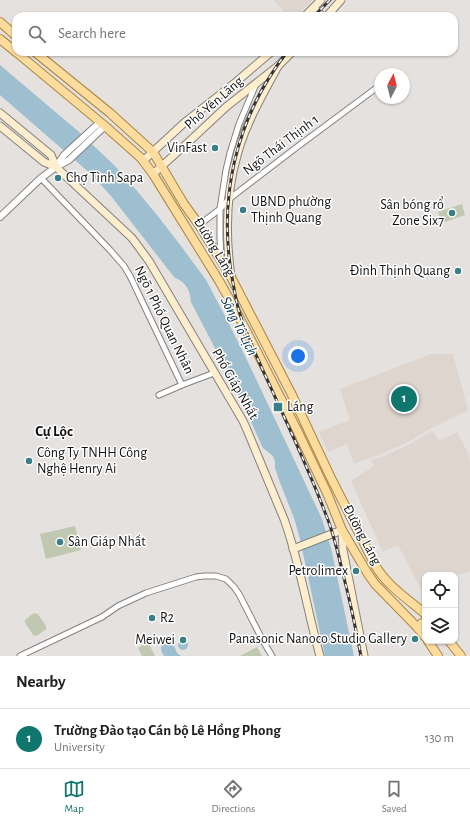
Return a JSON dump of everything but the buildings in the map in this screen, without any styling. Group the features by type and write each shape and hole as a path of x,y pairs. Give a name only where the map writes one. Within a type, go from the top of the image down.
{"main road":[{"path":"310,12 321,0"},
{"path":"330,12 341,0"},
{"path":"314,8 318,12"},
{"path":"0,22 12,32"},
{"name":"Đường Láng","path":"0,39 12,49"},
{"name":"Đường Láng","path":"21,56 100,126 143,161 153,174 232,303 297,430 342,530 375,584 422,633"},
{"name":"Đường Láng","path":"40,56 105,109 153,152 184,204 226,263 231,277 291,393 330,476 379,572 386,581 422,611"},
{"name":"Phố Yên Lãng","path":"143,161 184,123 266,56"},
{"name":"Phố Yên Lãng","path":"153,174 226,107 278,66 288,56"},
{"path":"44,75 52,66"},
{"path":"226,263 228,250 227,220 229,199 238,152 245,132 278,66"},
{"path":"0,113 51,155 56,167"},
{"path":"0,126 44,162 56,167"},
{"name":"Phố Giáp Nhất","path":"56,167 132,238 142,251 243,421 297,548 320,656"},
{"path":"297,430 307,426"},
{"path":"297,548 342,530 344,559 364,656"},
{"path":"417,627 422,623"},
{"path":"430,644 438,656"},
{"path":"451,644 461,656"}],"street":[{"path":"226,263 220,237 220,209 226,170 234,138 256,84"},
{"name":"Ngõ Thái Thịnh 1","path":"198,225 220,209 229,199 374,90"},
{"path":"56,167 64,155 100,126"},
{"path":"0,217 41,178 69,160 100,126"},
{"name":"Ngõ 1 Phố Quan Nhân","path":"41,178 124,266 130,275 182,385"},
{"path":"159,396 182,385 214,373"},
{"path":"20,656 102,617 118,606 146,593 196,577 216,576 226,579 239,594 272,656"}],"shaded area":[{"path":"273,0 313,0 300,12 285,12"},
{"path":"431,354 453,354 468,410 426,431 412,440 354,464 347,444 328,452 319,432 350,420 340,389"},
{"path":"432,431 439,441 457,432 469,455 470,464 470,571 458,574 458,572 422,572 422,592 398,545 383,552 351,481 374,466 371,460 379,458 412,443"}],"green space":[{"name":"Sân bóng rổ Zone Six7","path":"462,204 465,215 442,223 438,212"},
{"name":"Sân Giáp Nhất","path":"75,526 81,550 46,559 40,534"},
{"path":"34,613 38,614 46,626 46,629 34,636 25,623 25,620"},
{"path":"148,642 155,656 142,656 138,648"},
{"path":"257,647 262,656 240,656"}],"water":[{"path":"0,65 79,132 114,165 157,215 206,280 248,362 322,519 331,548 354,656 325,656 300,539 294,518 275,468 273,456 263,448 232,381 191,302 190,293 187,287 174,277 111,196 92,175 0,95"},
{"path":"168,639 172,641 177,653 181,656 164,656 161,646 164,640"},
{"path":"181,640 185,640 188,645 185,650 181,650 178,647 178,643"}],"railway":[{"path":"318,12 330,0"},
{"path":"284,56 269,78 254,105 234,162 229,191 227,221 229,252 233,283 242,321 307,467 336,544 361,656"}],"place":[{"name":"VinFast","path":"215,148"},
{"name":"Chợ Tình Sapa","path":"58,178"},
{"name":"UBND phường Thịnh Quang","path":"243,210"},
{"name":"Sân bóng rổ Zone Six7","path":"452,213"},
{"name":"Đình Thịnh Quang","path":"458,271"},
{"name":"Trường Đào tạo Cán bộ Lê Hồng Phong","path":"404,399"},
{"name":"Láng","path":"278,407"},
{"name":"Công Ty TNHH Công Nghệ Henry Ai","path":"29,461"},
{"name":"Sân Giáp Nhất","path":"60,542"},
{"name":"Petrolimex","path":"356,571"},
{"name":"R2","path":"152,618"},
{"name":"Panasonic Nanoco Studio Gallery","path":"415,639"},
{"name":"Meiwei","path":"183,640"}],"district":[{"name":"Cự Lộc","path":"54,431"}],"water label":[{"name":"Sông Tô Lịch","path":"239,326"}]}
